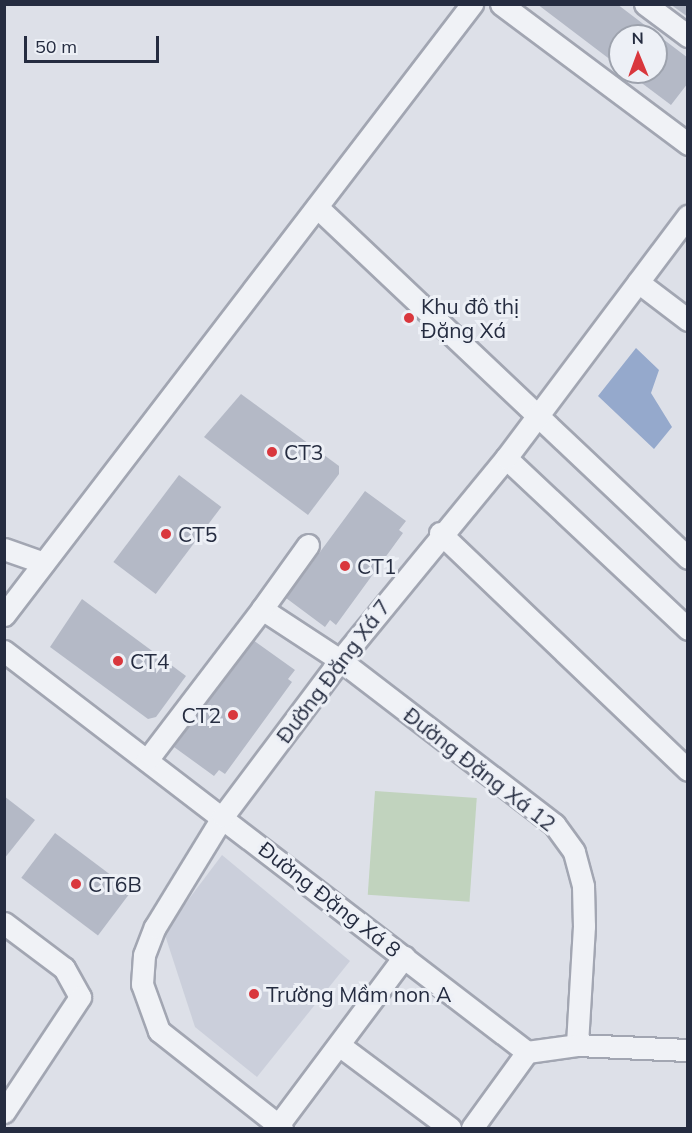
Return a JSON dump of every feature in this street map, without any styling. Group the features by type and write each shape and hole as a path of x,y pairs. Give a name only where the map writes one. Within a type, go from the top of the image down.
{"street":[{"path":"4,615 472,4"},
{"path":"501,4 687,144"},
{"path":"645,4 687,36"},
{"path":"317,207 687,558"},
{"name":"Đường Đặng Xá 7","path":"279,1128 177,1049 148,1011 142,984 144,955 155,927 224,816 340,660 440,533 506,458 687,216"},
{"path":"638,282 687,320"},
{"path":"506,458 687,629"},
{"path":"440,533 687,770"},
{"path":"147,760 308,546"},
{"path":"4,549 44,563"},
{"name":"Đường Đặng Xá 12","path":"262,609 340,660 554,824 574,852 583,886 584,926 576,1045"},
{"name":"Đường Đặng Xá 8","path":"4,651 224,816 527,1052"},
{"path":"4,923 64,968 80,997 4,1112"},
{"path":"279,1128 404,957"},
{"path":"339,1045 450,1128"},
{"path":"472,1128 527,1052 576,1045 687,1050"}],"shaded area":[{"name":"Trường Mầm non A","path":"222,855 350,961 257,1077 195,1027 164,932"}],"green space":[{"path":"375,791 477,798 469,902 368,895"}],"water":[{"path":"636,348 659,370 651,393 672,427 654,449 598,396"}],"building":[{"path":"537,4 617,4 643,24 608,24 608,58"},
{"path":"670,4 688,4 688,17"},
{"path":"668,43 688,58 688,83 671,105 643,84 668,84"},
{"name":"CT3","path":"241,394 339,466 339,474 308,515 204,437"},
{"name":"CT5","path":"179,475 221,507 156,594 113,562"},
{"name":"CT1","path":"365,491 406,521 399,530 403,533 336,625 330,620 325,627 286,598"},
{"name":"CT4","path":"82,599 186,676 156,717 148,719 50,647"},
{"name":"CT2","path":"253,640 295,670 288,679 292,682 225,774 219,770 214,776 174,747"},
{"path":"4,796 35,820 4,859"},
{"name":"CT6B","path":"55,833 132,891 98,935 21,878"}],"place":[{"name":"Khu đô thị Đặng Xá","path":"409,318"},
{"name":"CT3","path":"272,452"},
{"name":"CT5","path":"166,534"},
{"name":"CT1","path":"345,566"},
{"name":"CT4","path":"118,661"},
{"name":"CT2","path":"233,715"},
{"name":"CT6B","path":"76,884"},
{"name":"Trường Mầm non A","path":"254,994"}]}
